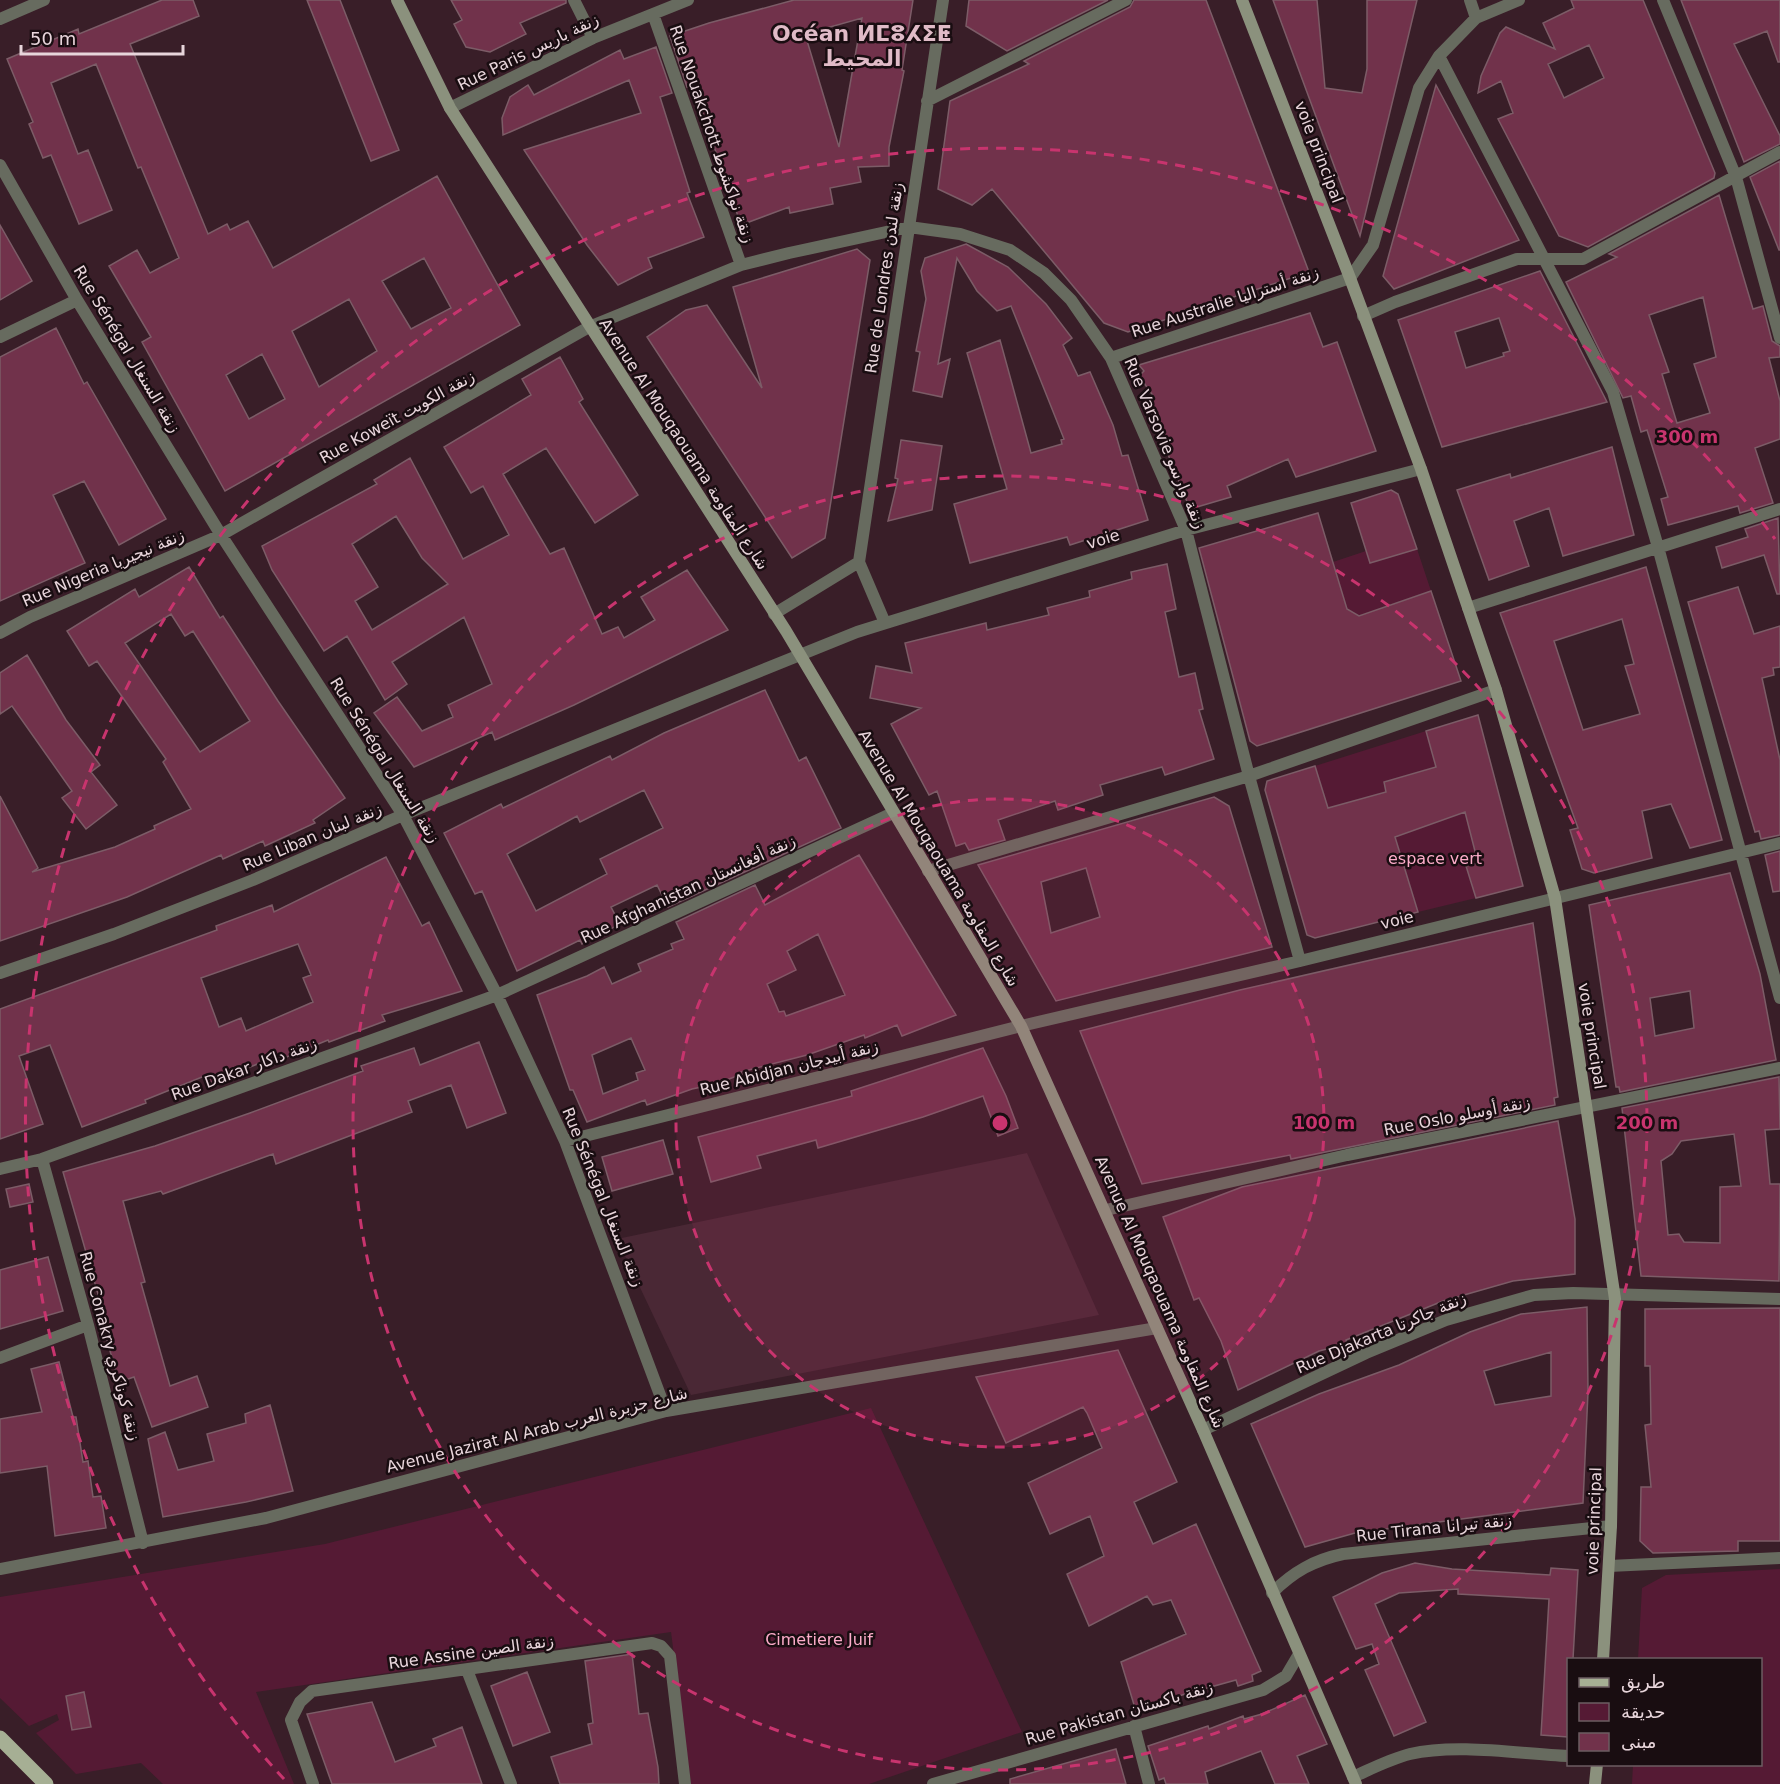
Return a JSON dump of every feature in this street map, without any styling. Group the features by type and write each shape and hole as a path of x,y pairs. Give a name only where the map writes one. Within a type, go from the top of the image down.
{"main road":[{"path":"0,1738 46,1784"}],"street":[{"path":"0,19 44,0"},
{"name":"Avenue Al Mouqaouama شارع المقاومة","path":"397,0 450,108 799,653 1021,1026 1106,1210 1355,1780"},
{"path":"574,0 593,38"},
{"name":"Rue Paris زنقة باريس","path":"450,108 593,38 688,0"},
{"name":"Rue de Londres زنقة لندن","path":"859,562 943,0"},
{"path":"927,101 1126,0"},
{"name":"voie principal","path":"1242,0 1350,278 1421,470 1496,690 1555,898 1615,1295 1611,1526 1603,1658"},
{"path":"1470,0 1476,18"},
{"path":"1350,278 1373,245 1419,88 1439,57 1476,18 1519,0"},
{"path":"1663,0 1736,177 1780,338"},
{"name":"Rue Nouakchott زنقة نواكشوط","path":"652,14 741,265"},
{"path":"1439,57 1613,392 1658,547 1780,998"},
{"path":"1363,316 1395,302 1517,260 1583,259 1780,152"},
{"name":"Rue Sénégal زنقة السنغال","path":"0,165 77,300 221,535 403,815 497,995 565,1141 666,1411"},
{"name":"Rue Koweït زنقة الكويت","path":"221,535 590,327 741,265 909,227"},
{"name":"Rue Varsovie زنقة وارسو","path":"909,227 960,234 1010,250 1044,273 1071,300 1111,358 1186,530 1249,776 1300,961"},
{"name":"Rue Australie زنقة أستراليا","path":"1111,358 1350,278"},
{"path":"0,338 77,300"},
{"name":"voie","path":"799,653 885,623 1186,530 1421,470"},
{"path":"1468,608 1780,510"},
{"name":"Rue Nigeria زنقة نيجيريا","path":"0,633 41,612 221,535"},
{"path":"774,614 859,562 885,623"},
{"name":"Rue Liban زنقة لبنان","path":"0,973 114,934 242,884 403,815 799,653"},
{"path":"928,871 1249,776 1496,690"},
{"name":"Rue Afghanistan زنقة أفغانستان","path":"497,995 893,813"},
{"name":"voie","path":"1021,1026 1300,961 1780,843"},
{"name":"Rue Dakar زنقة داكار","path":"0,1169 42,1159 497,995"},
{"name":"Rue Abidjan زنقة أبيدجان","path":"565,1141 1021,1026"},
{"name":"Rue Oslo زنقة أوسلو","path":"1106,1210 1347,1155 1780,1068"},
{"name":"Rue Conakry زنقة كوناكري","path":"42,1159 88,1324 143,1543"},
{"name":"Rue Djakarta زنقة جاكرتا","path":"1203,1430 1366,1353 1446,1320 1534,1295 1780,1299"},
{"path":"0,1358 88,1324"},
{"name":"Avenue Jazirat Al Arab شارع جزيرة العرب","path":"0,1569 266,1518 666,1411 1157,1328"},
{"name":"Rue Tirana زنقة تيرانا","path":"1272,1593 1304,1567 1343,1554 1611,1526"},
{"path":"1609,1566 1780,1558"},
{"name":"Rue Assine زنقة الصين","path":"313,1784 291,1723 300,1702 312,1691 652,1643 661,1646 670,1656 685,1784"},
{"name":"Rue Pakistan زنقة باكستان","path":"933,1784 1275,1684 1286,1676 1299,1654"},
{"path":"467,1670 511,1784"},
{"path":"1134,1726 1149,1784"},
{"path":"1355,1780 1409,1754 1458,1750 1567,1756"},
{"path":"1595,1784 1597,1766"},
{"path":"977,1784 978,1769"}],"shaded area":[{"path":"1027,1153 1099,1315 691,1395 617,1239"}],"green space":[{"path":"1417,549 1431,591 1350,619 1333,562 1366,551 1370,563"},
{"path":"1426,731 1436,767 1384,782 1386,792 1328,808 1315,766"},
{"name":"espace vert","path":"1465,812 1478,863 1466,867 1476,898 1418,912 1395,837"},
{"name":"Cimetiere Juif","path":"871,1408 1022,1732 869,1784 691,1784 671,1632 256,1692 294,1784 163,1784 141,1763 76,1774 36,1733 59,1720 57,1714 29,1726 0,1698 0,1597 325,1544","holes":["84,1692 91,1726 72,1730 66,1696"]},
{"path":"1780,1569 1780,1784 1632,1784 1633,1766 1762,1766 1762,1658 1638,1658 1642,1588 1666,1575"}],"building":[{"path":"162,0 193,0 199,16 130,44 208,234 227,224 230,230 248,221 273,268 437,176 520,325 225,491 142,342 151,337 109,266 137,250 150,273 179,258 141,167 138,168 96,64 51,83 78,154 88,150 112,210 79,224 51,155 43,158 29,124 33,122 7,59 78,29 79,34","holes":["424,258 451,308 411,329 382,281","349,299 377,351 319,387 292,331","262,354 285,399 249,419 226,375"]},
{"path":"307,0 340,0 399,150 371,161"},
{"path":"451,0 566,0 566,3 520,23 526,34 490,52 466,47 454,24 462,20"},
{"path":"794,0 913,0 902,70 904,71 889,147 889,166 858,167 861,182 830,188 833,204 790,213 789,207 741,225 693,85 687,87 670,36","holes":["862,18 839,147 805,34"]},
{"path":"969,0 1108,0 1007,51 966,26"},
{"path":"1134,0 1206,0 1309,272 1128,332 1104,323 992,189 972,205 938,189 950,101 1029,64 1024,61 1130,7"},
{"path":"1273,0 1317,0 1325,88 1362,93 1367,69 1367,0 1417,0 1360,236"},
{"path":"1571,0 1643,0 1715,173 1714,178 1588,247 1559,236 1498,119 1513,113 1501,81 1478,93 1481,76 1500,33 1506,27 1555,49 1543,23 1574,8","holes":["1589,45 1604,78 1564,98 1548,64"]},
{"path":"1681,0 1780,0 1780,62 1778,62 1767,31 1734,44 1780,136 1780,144 1744,162"},
{"path":"656,47 672,93 660,97 690,192 687,193 704,237 648,258 652,268 618,285 587,245 524,150 641,113 629,80 503,135 502,118 510,97 528,85 534,95 620,50 624,59"},
{"path":"1436,85 1519,240 1394,289 1383,276"},
{"path":"1780,161 1780,250 1779,250 1750,177"},
{"path":"1719,195 1753,309 1763,306 1772,341 1780,346 1780,357 1769,358 1780,401 1780,439 1755,448 1773,503 1740,513 1738,506 1668,525 1661,499 1668,497 1647,430 1641,432 1631,396 1623,398 1566,282 1617,257 1609,254","holes":["1703,297 1716,357 1694,364 1710,413 1677,423 1662,374 1669,372 1649,315"]},
{"path":"0,225 32,281 0,300"},
{"path":"966,244 1008,267 1046,304 1072,338 1063,345 1078,376 1090,372 1113,425 1122,456 1128,455 1148,520 1070,545 1067,537 970,563 954,504 1007,489 967,353 1000,340 1031,453 1062,444 1061,440 1064,439 1011,306 997,311 977,291 957,258 938,364 950,359 942,397 913,391 920,352 916,351 926,299 921,271 925,258"},
{"path":"857,249 870,260 825,538 792,558 647,337 686,310 707,305 762,388 733,287"},
{"path":"1540,271 1607,402 1442,447 1398,320","holes":["1499,318 1510,351 1503,353 1504,356 1466,368 1455,332"]},
{"path":"1310,313 1323,347 1337,342 1376,451 1296,477 1288,459 1227,486 1231,497 1190,509 1147,402 1154,397 1139,376 1144,371 1139,365"},
{"path":"56,328 84,384 87,382 166,519 119,545 84,481 53,495 85,563 0,601 0,357"},
{"path":"560,357 583,399 579,402 638,495 595,523 546,448 503,474 550,554 564,548 602,634 618,627 624,638 655,620 641,597 687,570 728,630 574,705 495,740 492,732 414,767 374,713 397,697 422,731 453,717 448,705 492,684 464,617 392,662 407,684 385,700 347,636 324,651 272,570 262,546 377,484 374,480 410,458 463,559 509,535 483,486 471,493 444,447 531,395 522,379","holes":["396,516 422,558 448,584 372,630 355,601 378,587 352,544"]},
{"path":"901,440 942,446 932,510 888,521 898,479 895,478"},
{"path":"1612,447 1634,535 1563,556 1549,508 1514,521 1529,566 1489,580 1457,490 1510,474 1511,478"},
{"path":"1391,490 1398,494 1417,549 1370,563 1351,503"},
{"path":"1318,513 1347,609 1359,616 1431,591 1461,681 1257,746 1250,741 1199,548"},
{"path":"1778,518 1780,594 1777,594 1764,555 1722,568 1716,547 1748,537 1745,529"},
{"path":"1167,564 1176,609 1165,612 1179,677 1195,673 1203,709 1199,710 1214,759 1165,775 1162,767 1100,785 1103,795 1058,810 1055,801 998,820 1005,840 969,850 965,843 956,846 937,791 929,795 891,724 921,708 870,698 876,666 912,673 905,643 986,623 987,630 1049,615 1047,608 1090,597 1089,591 1132,579 1131,572"},
{"path":"189,567 220,618 223,616 345,798 313,820 315,823 265,846 263,841 223,859 221,855 127,897 0,941 0,796 38,868 32,872 115,847 191,809 163,762 166,759 97,661 89,666 67,631 135,589 139,597","holes":["171,614 185,636 193,631 250,721 200,752 125,643"]},
{"path":"1646,567 1722,840 1690,848 1671,804 1642,811 1652,858 1594,873 1582,869 1570,830 1578,828 1500,613","holes":["1622,619 1634,664 1625,666 1640,714 1583,730 1554,641"]},
{"path":"1738,587 1754,634 1780,626 1780,667 1773,668 1774,675 1762,678 1780,760 1780,835 1761,839 1759,831 1755,832 1688,602"},
{"path":"27,655 66,720 100,765 91,772 117,805 86,829 62,798 72,791 12,706 0,714 0,673"},
{"path":"765,690 799,761 806,757 841,828 668,907 657,885 611,907 620,924 582,944 580,940 517,971 482,891 475,894 444,833 501,804 503,808 610,756 612,760 664,733","holes":["644,790 663,828 600,859 607,874 536,911 507,854 577,816 580,822"]},
{"path":"1478,715 1523,886 1476,898 1466,866 1478,863 1465,812 1395,837 1418,912 1315,938 1307,935 1265,790 1267,781 1315,766 1328,808 1386,792 1384,782 1436,767 1426,731"},
{"path":"1214,797 1229,806 1272,947 1056,1001 978,865","holes":["1086,868 1100,917 1051,933 1041,882"]},
{"path":"1780,851 1780,891 1773,892 1765,855"},
{"path":"859,855 956,1015 902,1036 897,1025 865,1038 864,1035 807,1055 741,1072 742,1074 716,1084 692,1089 647,1105 645,1100 587,1122 573,1090 570,1090 537,995 604,967 612,984 641,971 638,964 673,949 671,944 684,939 676,922 755,885 765,905","holes":["818,934 845,995 786,1016 784,1011 779,1012 767,984 796,970 787,951","631,1038 645,1070 636,1073 638,1080 603,1094 592,1055"]},
{"path":"386,857 422,926 429,922 462,991 382,1015 385,1021 329,1042 328,1040 267,1065 265,1061 210,1083 207,1075 145,1100 146,1103 82,1127 50,1045 19,1056 43,1124 0,1139 0,1009 217,930 216,926 272,905 274,912","holes":["298,944 311,975 303,978 313,1002 246,1031 241,1018 219,1027 201,978"]},
{"path":"1730,873 1760,974 1776,1060 1620,1092 1619,1087 1616,1087 1589,905","holes":["1690,991 1694,1028 1655,1036 1650,998"]},
{"path":"1533,923 1558,1097 1554,1098 1555,1105 1291,1159 1290,1155 1142,1184 1080,1031 1240,990"},
{"path":"479,1042 506,1113 467,1128 451,1085 408,1101 412,1112 276,1164 273,1154 163,1194 161,1191 123,1201 145,1282 141,1283 170,1386 197,1376 208,1407 152,1427 134,1377 119,1382 102,1323 106,1322 63,1172 155,1146 250,1113 363,1071 361,1066 414,1048 420,1065"},
{"path":"983,1048 1006,1096 1018,1128 998,1136 983,1096 923,1117 818,1148 816,1140 757,1156 761,1168 711,1182 698,1137 852,1096 851,1091"},
{"path":"1779,1077 1780,1129 1765,1130 1770,1184 1780,1184 1779,1281 1641,1276 1622,1108","holes":["1734,1134 1741,1186 1720,1187 1720,1243 1684,1242 1679,1234 1668,1235 1661,1161 1672,1154 1681,1141"]},
{"path":"1558,1121 1575,1219 1575,1274 1513,1281 1443,1301 1346,1340 1347,1344 1319,1351 1238,1390 1221,1341 1199,1298 1194,1300 1163,1217 1242,1187"},
{"path":"663,1140 673,1174 612,1191 602,1157"},
{"path":"29,1184 33,1202 10,1207 6,1189"},
{"path":"48,1257 63,1311 0,1329 0,1270"},
{"path":"1587,1307 1588,1392 1583,1503 1355,1533 1305,1547 1251,1424 1319,1394 1399,1365 1470,1332 1521,1314","holes":["1551,1352 1551,1396 1495,1405 1484,1371"]},
{"path":"1780,1308 1780,1541 1738,1541 1738,1551 1653,1553 1640,1541 1641,1487 1651,1487 1645,1425 1651,1424 1650,1366 1645,1366 1645,1309"},
{"path":"1118,1350 1177,1482 1134,1502 1153,1544 1196,1524 1261,1671 1252,1675 1253,1681 1238,1686 1236,1680 1135,1708 1121,1662 1186,1634 1171,1600 1153,1605 1147,1596 1089,1626 1067,1574 1104,1556 1090,1516 1050,1534 1028,1483 1102,1448 1087,1413 1083,1407 1006,1443 976,1377"},
{"path":"59,1362 73,1417 76,1417 83,1462 88,1461 93,1497 101,1496 106,1528 55,1536 47,1466 0,1473 0,1419 42,1412 31,1369"},
{"path":"270,1405 293,1491 163,1517 148,1439 165,1432 178,1470 214,1461 207,1434 246,1423 245,1414"},
{"path":"1415,1563 1452,1569 1550,1575 1551,1568 1578,1570 1573,1658 1567,1658 1567,1737 1541,1735 1549,1599 1458,1594 1458,1589 1399,1593 1375,1604 1426,1722 1394,1736 1365,1670 1379,1664 1372,1644 1356,1649 1333,1597 1382,1573"},
{"path":"632,1654 639,1714 648,1713 659,1784 560,1784 551,1757 592,1744 588,1724 593,1723 585,1661"},
{"path":"527,1672 550,1732 513,1746 491,1686"},
{"path":"84,1692 91,1727 72,1730 66,1696"},
{"path":"1305,1695 1327,1744 1297,1756 1309,1784 1275,1784 1261,1751 1205,1772 1208,1784 1166,1784 1164,1778 1159,1780 1148,1746 1208,1726 1209,1729 1243,1716 1244,1719 1262,1714"},
{"path":"372,1702 395,1762 436,1746 433,1739 462,1727 482,1784 332,1784 307,1714"},
{"path":"1116,1749 1126,1784 1010,1784 1010,1779"}],"district":[{"name":"Océan ⵍⵎⵓⵃⵉⵟ المحيط","path":"862,46"}]}
